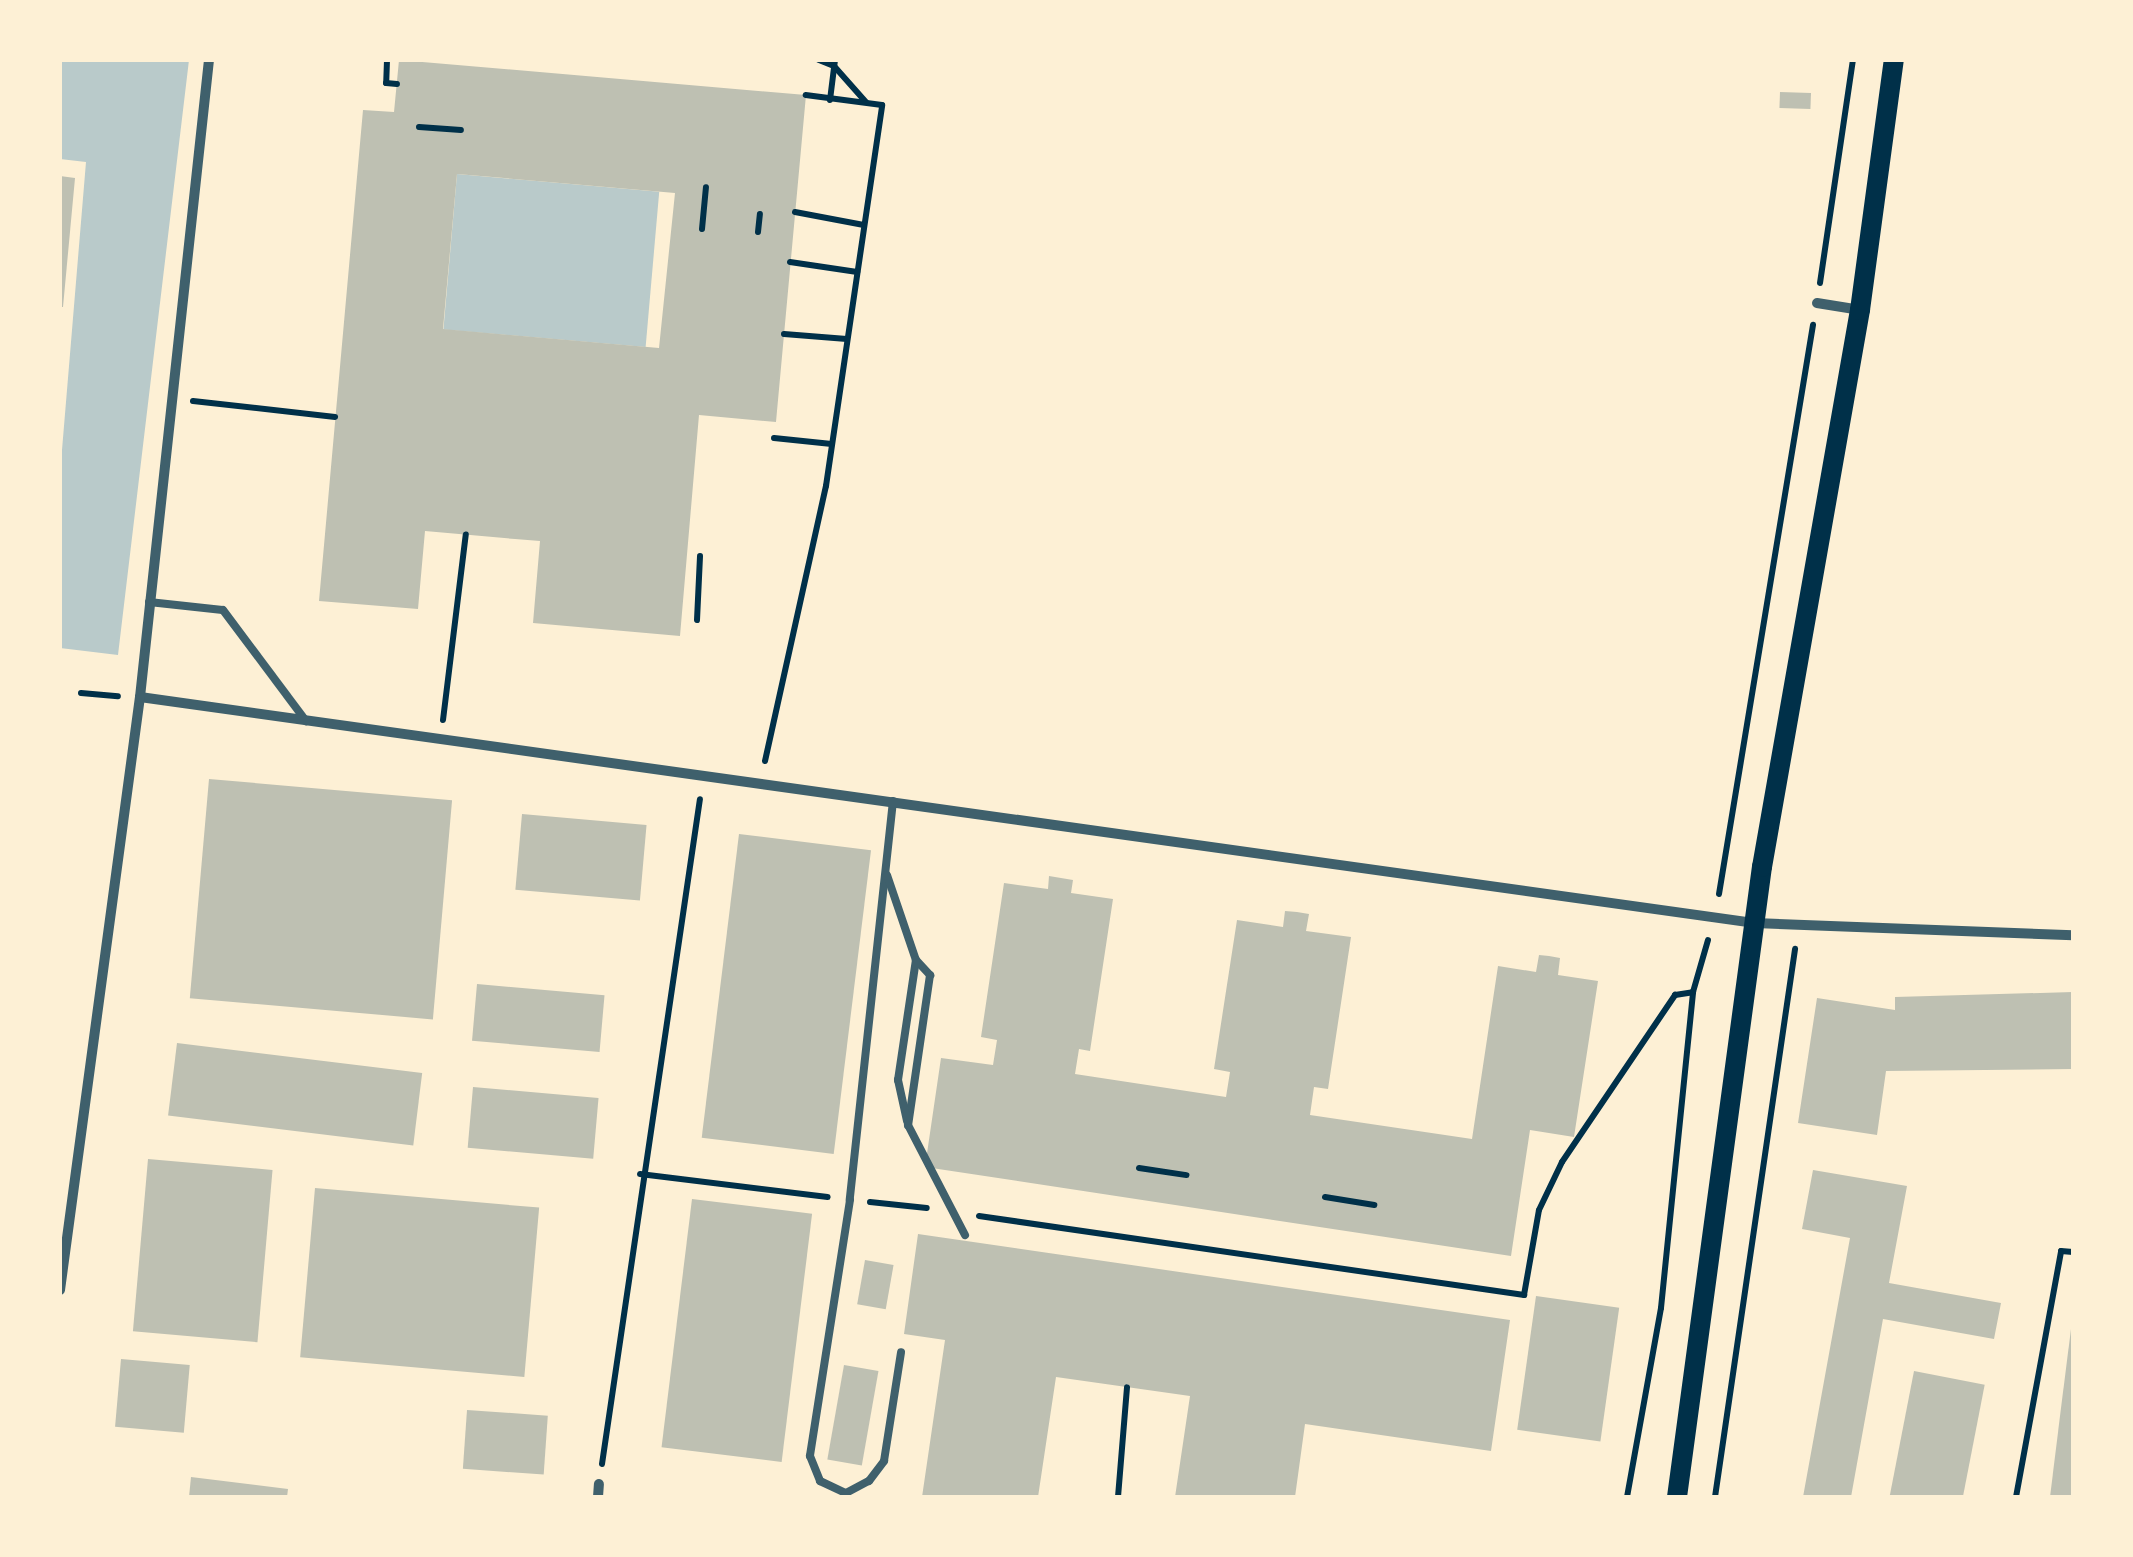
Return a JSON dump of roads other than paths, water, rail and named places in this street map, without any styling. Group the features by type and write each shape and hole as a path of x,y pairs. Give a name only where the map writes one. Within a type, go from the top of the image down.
{"main road":[{"path":"1677,1497 1755,923 1860,310 1894,60"}],"street":[{"path":"60,1290 140,697 208,60"},
{"path":"1816,302 1860,310"},
{"path":"140,697 1755,923 1796,928 2073,935"},
{"path":"598,1497 599,1484"}],"lane":[{"path":"149,602 223,610 306,721"},
{"path":"893,802 850,1200 810,1456 820,1482 846,1493 869,1481 884,1461 900,1352"},
{"path":"886,870 916,960 930,976 908,1125"},
{"path":"916,960 898,1080 908,1125 964,1235"}]}
